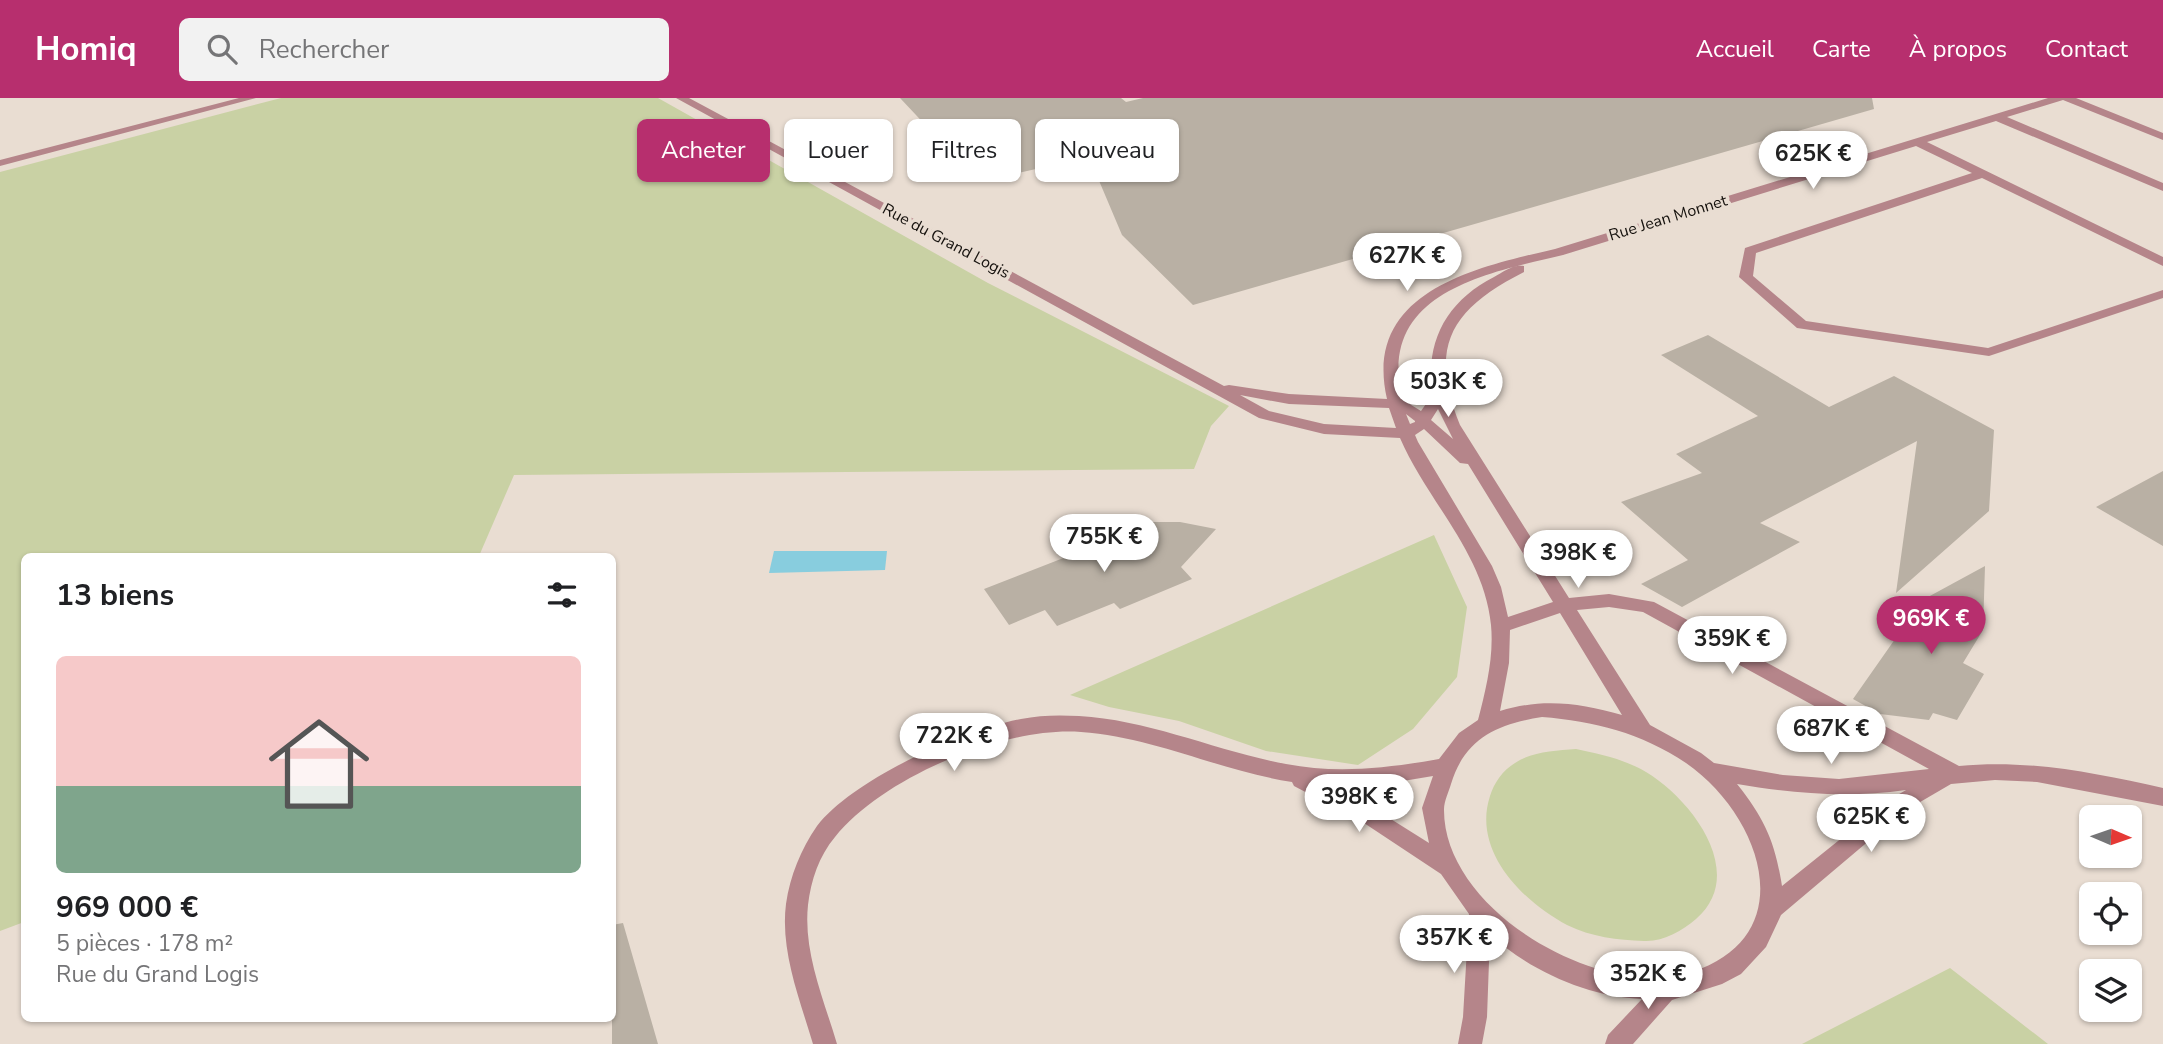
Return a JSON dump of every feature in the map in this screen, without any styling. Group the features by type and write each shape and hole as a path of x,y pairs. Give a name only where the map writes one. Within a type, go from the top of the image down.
{"street":[{"path":"0,163 251,98"},
{"name":"Rue du Grand Logis","path":"681,98 1264,415 1298,425 1347,432 1406,433"},
{"name":"Rue Jean Monnet","path":"1487,724 1499,674 1502,626 1491,584 1483,566 1406,433 1394,402 1390,367 1397,337 1408,318 1425,301 1468,276 1558,252 2059,98"},
{"path":"2067,98 2163,137"},
{"path":"1997,117 2163,187"},
{"path":"2148,131 2163,126"},
{"path":"1917,142 2163,262"},
{"path":"1982,174 1750,251 1746,277 1802,325 1989,352 2163,294"},
{"name":"Rue Jean Monnet","path":"1558,252 1490,282 1458,311 1448,324 1438,348 1436,360 1439,396 1452,425 1641,728"},
{"name":"Rue du Grand Logis","path":"1211,384 1248,394 1289,399 1394,402"},
{"path":"1406,433 1423,422 1439,396"},
{"path":"1394,402 1411,410 1482,473"},
{"path":"1502,626 1564,604 1595,599 1648,607 1954,773"},
{"path":"1559,709 1607,716 1641,728 1688,754 1709,771 1744,809 1759,836 1770,866 1771,909 1765,929 1753,949 1737,965 1693,986 1666,990 1626,989 1566,972 1527,951 1480,912 1449,867 1438,840 1434,814 1439,777 1444,766 1469,735 1487,724 1513,714 1559,709"},
{"path":"825,1044 796,931 797,905 805,871 819,841 849,806 867,792 989,734 1034,724 1112,728 1285,773 1349,779 1389,776 1444,766"},
{"path":"1709,771 1790,783 1854,787 1954,773 1996,772 2047,775 2163,797"},
{"path":"1285,773 1371,817 1449,867"},
{"path":"1771,909 1896,806 1954,773"},
{"path":"1470,1044 1475,1017 1480,912"},
{"path":"1617,1044 1666,990"}],"green space":[{"path":"281,98 658,98 695,119 637,119 637,182 770,182 770,161 784,169 784,182 808,182 988,283 1229,406 1211,426 1194,469 514,475 480,553 21,553 21,923 0,931 0,172"},
{"path":"1434,535 1467,607 1457,677 1413,729 1358,765 1266,751 1179,721 1109,707 1070,695"},
{"path":"1576,749 1621,760 1646,772 1680,799 1707,838 1715,859 1717,880 1711,901 1696,919 1665,938 1624,940 1585,932 1567,925 1550,915 1518,888 1495,855 1488,836 1486,816 1490,796 1499,777 1511,766 1529,756"},
{"path":"1950,968 2048,1044 1802,1044"}],"water":[{"path":"774,551 887,551 885,570 769,573"}],"building":[{"path":"900,98 1121,98 1126,102 1143,98 1872,98 1874,109 1193,305 1122,235 1100,182 1179,182 1179,119 1035,119 1035,169 1021,172 1021,119 920,119"},
{"path":"1708,335 1829,407 1894,376 1994,430 1989,511 1896,593 1917,441 1760,523 1800,542 1682,607 1641,584 1688,560 1621,502 1702,473 1676,454 1758,416 1661,355"},
{"path":"2163,471 2163,546 2096,507"},
{"path":"1107,522 1180,522 1216,529 1181,567 1192,579 1120,609 1114,603 1057,626 1045,610 1009,625 984,589 1066,557 1112,561"},
{"path":"1985,566 1983,630 1963,663 1984,674 1957,720 1933,713 1929,720 1880,714 1853,699 1907,622 1893,616"},
{"path":"623,923 658,1044 612,1044 612,1022 616,1022 616,924"}]}
